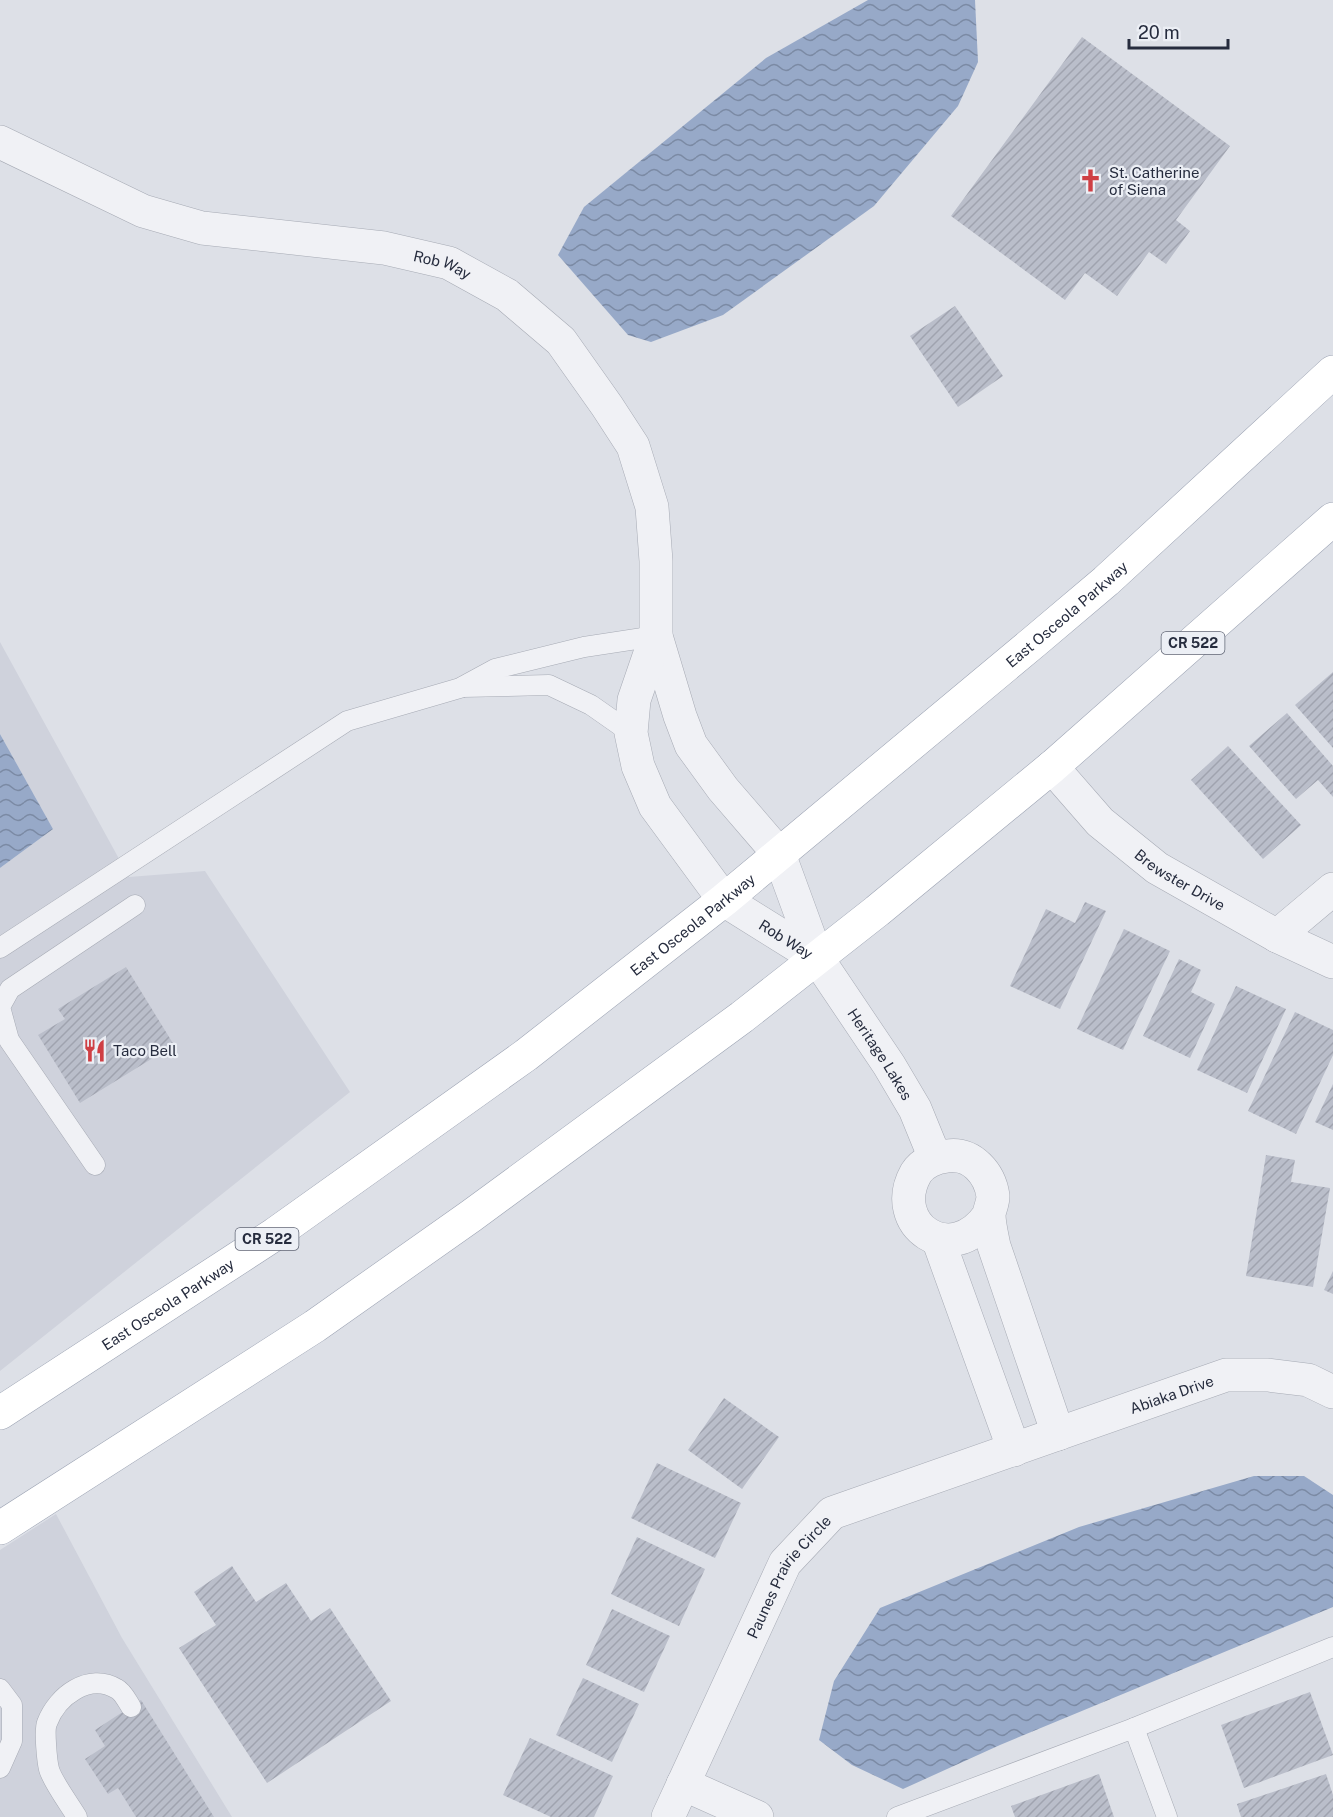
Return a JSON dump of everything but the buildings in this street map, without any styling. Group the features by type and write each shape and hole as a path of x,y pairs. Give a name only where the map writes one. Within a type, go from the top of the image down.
{"main road":[{"name":"East Osceola Parkway","path":"0,1413 302,1214 526,1055 724,900 1106,581 1333,372"},
{"name":"CR 522","path":"0,1527 334,1313 742,1017 1052,767 1333,519"}],"street":[{"name":"Rob Way","path":"0,142 143,211 202,228 384,248 449,262 507,295 561,341 608,406 633,446 652,507 656,561 656,636 691,745 723,789 779,854 817,958"},
{"name":"Rob Way","path":"656,636 634,700 631,733 638,766 655,806 724,900 817,958"},
{"name":"Brewster Drive","path":"1052,767 1100,822 1157,868 1277,936 1333,962"},
{"path":"1277,936 1333,889"},
{"name":"Heritage Lakes","path":"817,958 889,1065 915,1109 935,1158"},
{"path":"951,1155 968,1158 981,1168 990,1182 993,1199 989,1215 980,1228 968,1237 953,1241 938,1239 919,1228 909,1210 908,1189 917,1170 935,1158 951,1155"},
{"path":"989,1215 994,1246 1058,1434"},
{"path":"938,1239 1014,1450"},
{"name":"Abiaka Drive","path":"1014,1450 1226,1375 1268,1375 1308,1380 1333,1392"},
{"name":"Paunes Prairie Circle","path":"668,1817 785,1563 832,1513 1014,1450"},
{"path":"683,1784 757,1817"}],"lane":[{"path":"0,948 347,721 460,688 495,669 584,647 656,636"},
{"path":"460,688 549,685 591,705 631,733"},
{"path":"95,1165 9,1040 0,1007 10,989 135,905"},
{"path":"897,1817 1134,1728 1333,1647"},
{"path":"77,1817 49,1770 46,1725 54,1708 81,1686 98,1682 118,1689 131,1707"},
{"path":"0,1689 12,1705 12,1741 0,1768"},
{"path":"1134,1728 1167,1817"}],"shaded area":[{"path":"0,642 129,877 205,871 350,1092 0,1371 0,868 53,829 0,734"},
{"path":"56,1514 122,1638 232,1817 0,1817 0,1550"}],"water":[{"path":"868,0 975,0 978,62 958,106 874,206 723,315 651,342 628,335 558,255 584,207 766,58"},
{"path":"0,734 53,829 0,868"},
{"path":"1254,1476 1304,1476 1333,1495 1333,1607 1000,1745 903,1789 852,1765 819,1740 834,1681 880,1608 1079,1527"}],"place":[{"name":"St. Catherine of Siena","path":"1091,181"},
{"name":"Taco Bell","path":"95,1050"}]}
